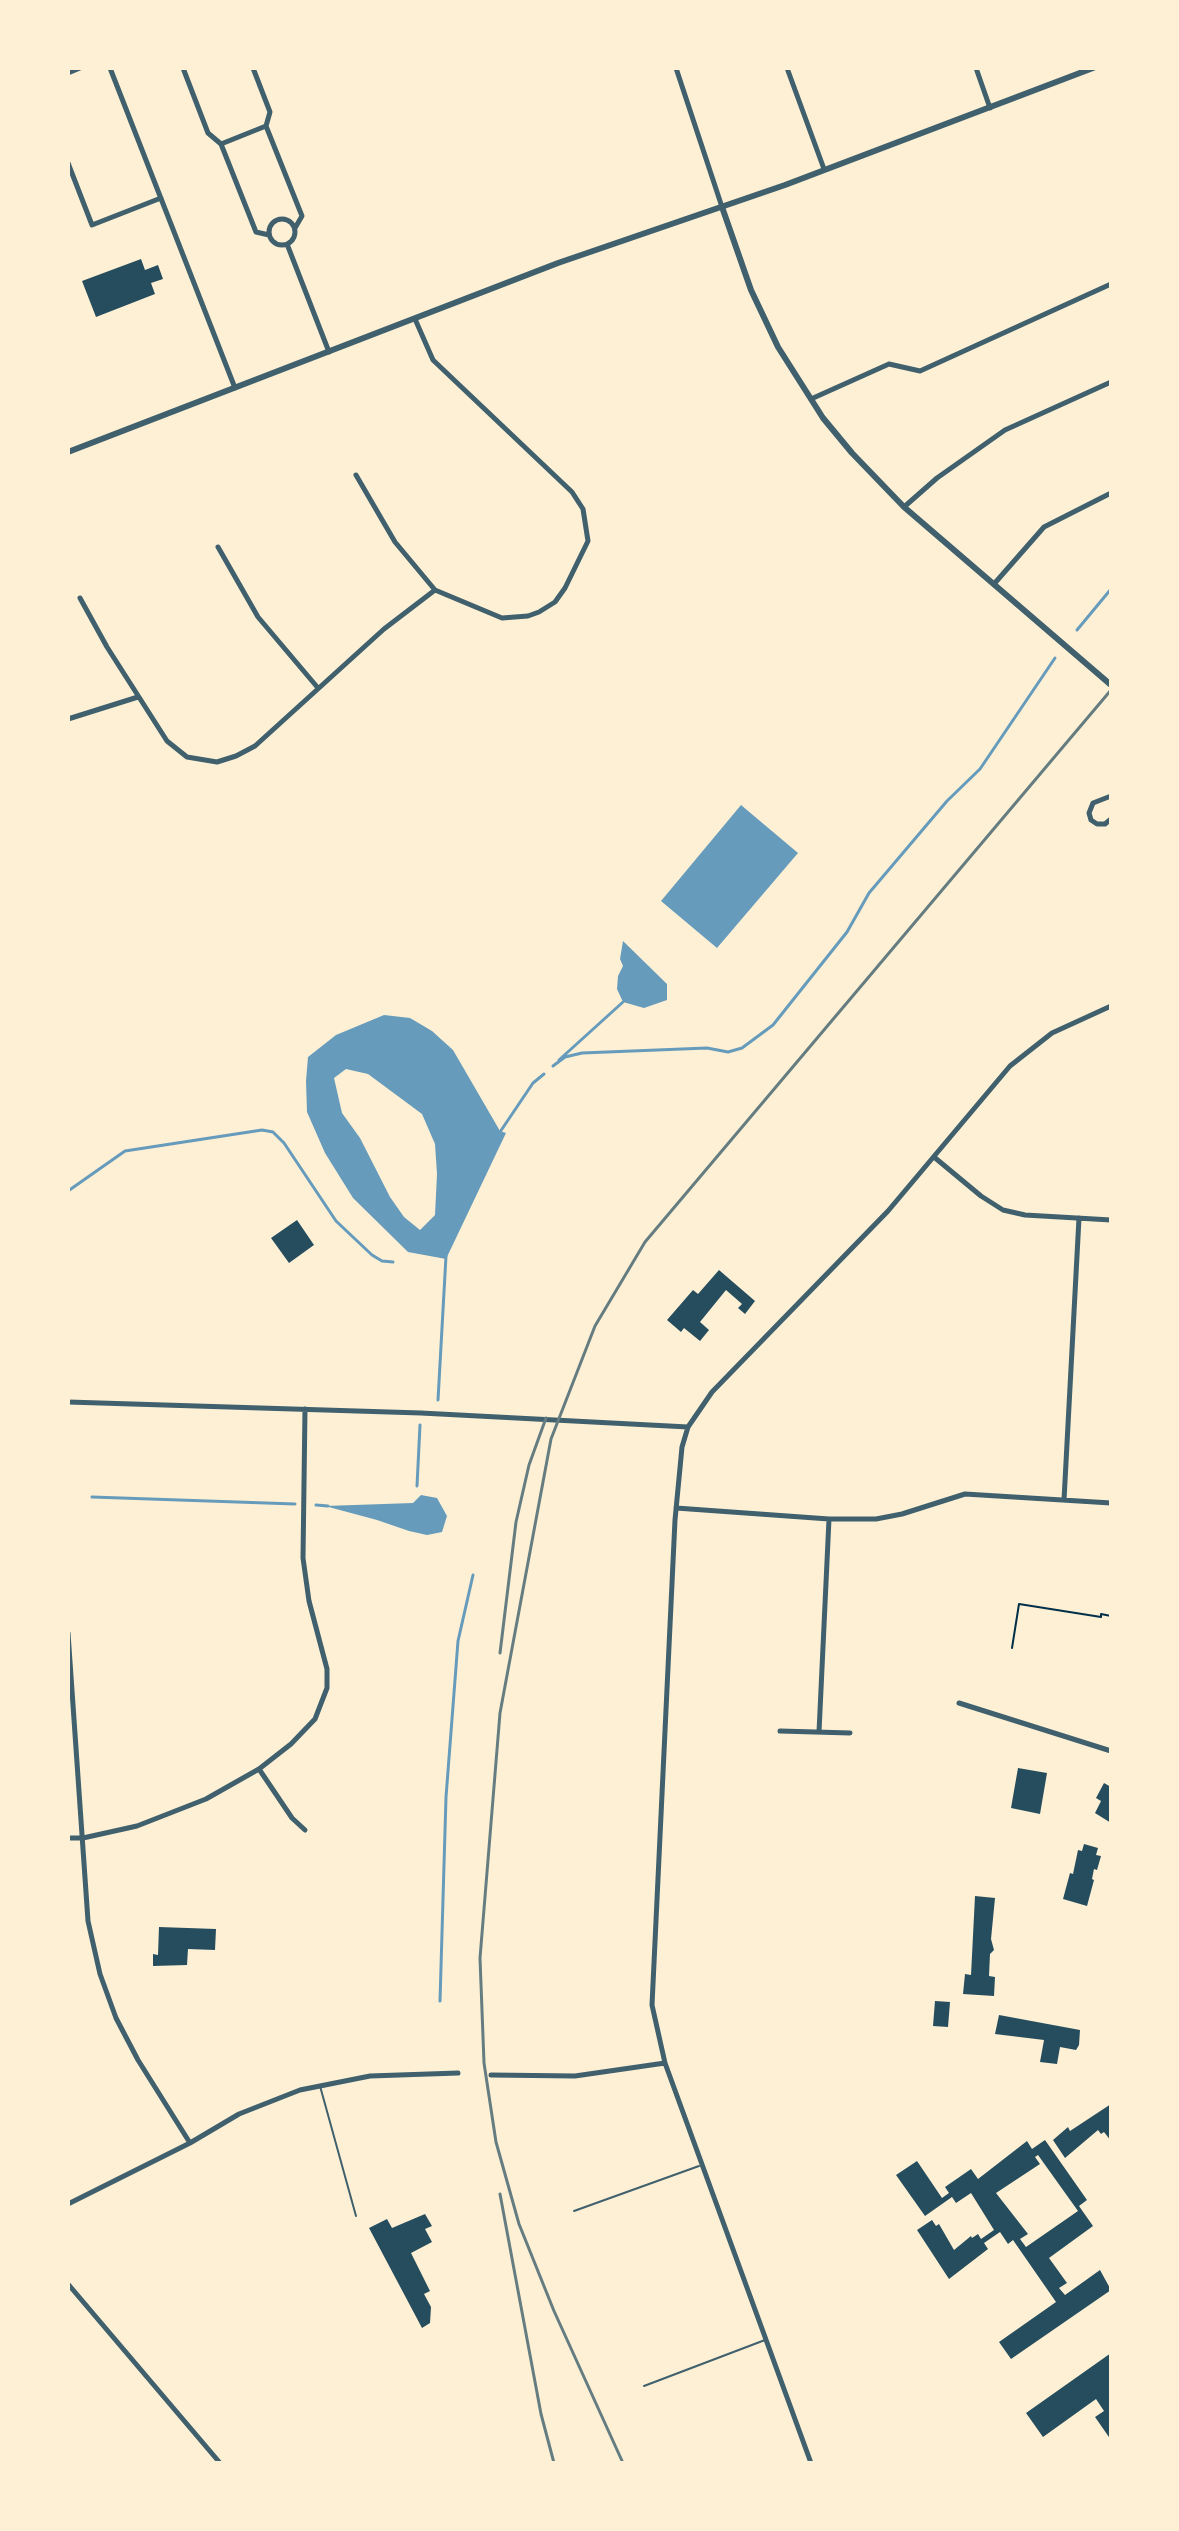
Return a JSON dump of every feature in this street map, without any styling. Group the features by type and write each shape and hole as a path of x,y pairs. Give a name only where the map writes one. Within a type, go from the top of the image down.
{"street":[{"path":"68,73 80,68"},
{"path":"110,68 235,389"},
{"path":"183,68 208,133 221,144 256,232 269,235 278,245 287,244 293,239 302,216 266,126 270,112 253,68"},
{"path":"676,68 751,290 778,347 811,399 852,453 904,507 1108,683"},
{"path":"787,68 824,169"},
{"path":"976,68 990,109"},
{"path":"68,452 558,263 722,207 1093,68"},
{"path":"221,144 266,126"},
{"path":"68,163 92,225 161,198"},
{"path":"269,235 269,227 278,218 287,219 295,228"},
{"path":"287,244 329,352"},
{"path":"811,399 889,364 920,371 1111,284"},
{"path":"356,475 395,542 435,590 502,618 528,616 555,602 588,541 583,509 572,492 433,360 415,319"},
{"path":"904,507 937,478 1005,430 1111,382"},
{"path":"994,584 1044,527 1111,493"},
{"path":"218,547 258,617 318,688"},
{"path":"80,598 138,697 175,749 187,757 217,762 255,746 405,611 435,590"},
{"path":"68,719 138,697"},
{"path":"1111,796 1095,802 1089,811 1090,818 1097,824 1105,824 1111,819"},
{"path":"811,2463 665,2063 652,2005 676,1508 682,1447 688,1427 712,1392 882,1217 1020,1057 1070,1023 1111,1006"},
{"path":"934,1157 1003,1210 1025,1215 1111,1220"},
{"path":"1064,1500 1079,1218"},
{"path":"68,1402 305,1409 688,1427"},
{"path":"68,1838 83,1838 137,1826 186,1808 259,1769 291,1744 315,1719 327,1688 327,1669 309,1601 303,1558 305,1409"},
{"path":"676,1508 829,1519 889,1517 965,1494 1111,1503"},
{"path":"819,1732 829,1519"},
{"path":"68,1633 88,1921 100,1974 116,2018 138,2060 190,2143"},
{"path":"959,1703 1111,1751"},
{"path":"780,1731 850,1733"},
{"path":"259,1769 292,1818 305,1830"},
{"path":"491,2075 575,2076 665,2063"},
{"path":"68,2204 190,2143 239,2114 300,2090 370,2076 458,2073"},
{"path":"68,2284 220,2463"}],"lane":[{"path":"319,2085 356,2216"},
{"path":"574,2211 704,2165"},
{"path":"644,2386 767,2340"}],"path":[{"path":"1012,1648 1019,1604 1111,1616"}],"water":[{"path":"741,805 798,853 717,948 661,901"},
{"path":"623,941 667,984 667,1000 644,1008 623,1002 617,989 623,966 620,959"},
{"path":"384,1015 410,1018 432,1031 453,1050 500,1131 506,1133 446,1259 408,1252 353,1198 325,1153 307,1112 308,1057 336,1035","holes":["346,1069 368,1074 422,1114 435,1144 435,1215 420,1230 404,1217 390,1197 360,1138 342,1113 334,1078"]},
{"path":"421,1495 437,1498 447,1516 442,1532 427,1535 409,1531 325,1506 413,1503"}],"building":[{"path":"141,259 145,270 158,265 163,279 151,283 155,294 96,317 82,281"},
{"path":"297,1220 314,1245 289,1263 271,1238"},
{"path":"719,1270 755,1301 745,1314 738,1308 742,1304 726,1290 700,1322 709,1330 700,1341 684,1328 681,1332 667,1320 693,1290 698,1294"},
{"path":"1018,1768 1047,1773 1040,1814 1011,1808"},
{"path":"1104,1783 1111,1787 1111,1823 1095,1813 1101,1801 1096,1798"},
{"path":"1084,1844 1098,1848 1096,1855 1101,1856 1097,1870 1094,1869 1087,1906 1063,1899 1078,1850 1082,1851"},
{"path":"975,1896 995,1898 991,1939 994,1950 990,1954 989,1976 995,1977 994,1996 963,1994 965,1974 971,1975"},
{"path":"159,1927 216,1929 215,1950 188,1949 187,1965 153,1966 153,1954 158,1955"},
{"path":"935,2001 950,2002 948,2027 933,2026"},
{"path":"999,2015 1080,2030 1079,2045 1076,2050 1060,2047 1057,2064 1040,2062 1044,2040 995,2034"},
{"path":"1111,2104 1111,2141 1098,2130 1065,2158 1053,2140 1068,2127 1070,2131"},
{"path":"1045,2140 1087,2200 1079,2206 1093,2226 1049,2258 1067,2283 1059,2288 1065,2295 1100,2270 1111,2290 1011,2359 999,2342 1056,2302 1013,2240 1008,2244 1000,2232 984,2243 988,2249 949,2279 917,2230 932,2220 936,2226 939,2224 954,2250 971,2236 978,2234 981,2239 994,2230 971,2193 956,2203 952,2197 925,2216 896,2175 917,2161 942,2198 949,2193 945,2187 971,2169 978,2179 1027,2141 1032,2149","holes":["1038,2155 1078,2211 1026,2247 1020,2239 1028,2234 996,2193 1040,2164 1035,2157"]},
{"path":"425,2214 432,2226 425,2229 432,2242 411,2253 430,2291 424,2294 431,2307 430,2323 422,2328 369,2228 387,2219 392,2228"},
{"path":"1111,2353 1111,2440 1095,2417 1104,2411 1096,2399 1043,2437 1026,2413"}],"waterway":[{"path":"1077,630 1111,589"},
{"path":"553,1066 565,1057 582,1053 707,1048 728,1052 742,1048 773,1025 847,932 869,893 947,801 980,769 1055,658"},
{"path":"559,1060 623,1002"},
{"path":"500,1132 533,1083 544,1074"},
{"path":"68,1191 125,1151 262,1130 273,1132 284,1143 336,1221 372,1255 382,1261 393,1262"},
{"path":"438,1400 446,1256"},
{"path":"417,1486 420,1425"},
{"path":"92,1497 295,1504"},
{"path":"316,1505 328,1506"},
{"path":"440,2001 446,1797 458,1641 473,1575"}],"railway":[{"path":"623,2463 554,2311 519,2224 496,2142 484,2063 480,1958 500,1713 551,1439 595,1326 645,1242 1111,690"},
{"path":"500,1653 516,1522 529,1465 546,1418"},
{"path":"500,2194 541,2414 554,2463"}]}
